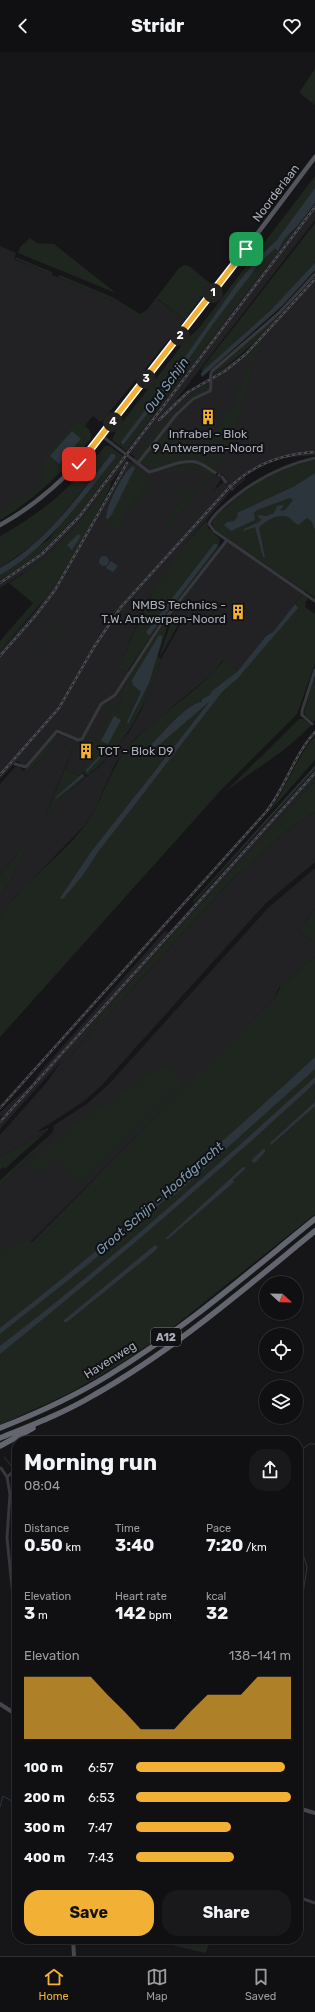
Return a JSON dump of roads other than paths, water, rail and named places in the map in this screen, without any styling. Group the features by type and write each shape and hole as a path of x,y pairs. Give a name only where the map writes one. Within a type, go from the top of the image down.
{"highway":[{"name":"Havenweg","path":"0,1428 85,1389 147,1351 185,1324 315,1219"},
{"name":"Havenweg","path":"0,1438 37,1424 92,1396 190,1332 315,1231"},
{"path":"18,1436 92,1396"},
{"path":"0,1446 12,1439"}],"main road":[{"name":"Noorderlaan","path":"0,525 31,507 79,464 315,157"},
{"path":"0,1704 12,1712"},
{"path":"303,1809 315,1813"},
{"path":"73,1944 74,1956"}],"street":[{"path":"138,463 158,434 183,408 196,397 210,391 210,376 212,371 278,314 315,274"},
{"path":"102,436 149,472 186,462 204,465 214,472"},
{"path":"315,458 284,467 237,495 211,519 209,524 214,531 315,601"},
{"path":"222,477 225,481"},
{"path":"234,491 237,495"},
{"path":"15,764 25,768 57,731 78,740 82,739 101,704 115,695 162,623 227,540"},
{"path":"312,724 302,715 302,711 315,670"},
{"path":"1,1468 7,1477 10,1494 7,1538 12,1586"},
{"path":"7,1477 12,1472"},
{"path":"303,1899 315,1903"}],"water":[{"name":"Oud Schijn","path":"315,188 315,203 298,225 284,239 278,251 275,248 259,264 213,324 179,373 123,445 121,442 178,367 236,285 260,256 277,240"},
{"path":"315,263 315,270 282,306 202,377 201,374 204,370 270,311"},
{"path":"72,431 81,439 59,464 50,456"},
{"path":"111,454 115,454 115,458 63,522 34,551 18,564 0,575 0,568 33,545 61,517"},
{"path":"133,466 135,468 108,519 106,518 107,513 116,490 129,469"},
{"path":"315,473 315,531 312,522 307,518 298,525 288,517 284,516 268,520 259,528 265,558 263,557 255,527 243,531 262,519 260,519 257,515 267,516 274,513 277,506 284,505 280,511 285,510 293,500 290,498 257,510 254,513 255,520 231,531 224,525 227,522 234,521 238,516 237,513 295,486"},
{"path":"78,534 81,536 72,550 67,545"},
{"path":"214,544 217,544 217,547 149,636 146,632"},
{"path":"102,556 106,556 109,561 106,566 102,566 99,563 99,559"},
{"path":"111,561 118,566 113,572 106,568"},
{"path":"295,604 298,608 238,678 222,692 98,852 83,875 63,899 60,898 91,852 210,701 152,751 149,750 150,746 182,713 202,702 202,699 210,695 212,691 237,672 266,636 273,632"},
{"path":"159,635 162,636 161,643 149,683 128,724 127,722 141,692 133,685 132,680"},
{"path":"114,716 121,720 108,744 101,741"},
{"path":"105,750 106,752 87,772 86,770"},
{"path":"315,766 315,768 202,892"},
{"path":"82,774 84,776 57,798 55,798"},
{"name":"Groot Schijn - Hoofdgracht","path":"315,1057 315,1069 176,1194 165,1200 90,1263 0,1334 0,1328 121,1230"},
{"path":"315,1077 315,1083 199,1187 120,1255 0,1354 0,1346 81,1282 121,1248 199,1181"},
{"path":"315,1102 315,1106 271,1145 270,1143"},
{"path":"263,1149 265,1149 265,1152 255,1163 251,1161"},
{"path":"243,1167 245,1167 245,1169 233,1180 234,1182 168,1239 165,1239"},
{"path":"155,1245 158,1247 155,1251 67,1322 64,1322 64,1320"}],"waterway":[{"path":"303,1449 309,1444 315,1444"},
{"path":"4,1457 12,1467"},
{"path":"303,1555 307,1567 303,1594"},
{"path":"0,1807 3,1796 12,1801"}],"tunnel":[{"path":"214,472 222,477"},
{"path":"225,481 234,491"}],"railway":[{"path":"0,583 42,554 79,517 315,207"},
{"path":"159,420 188,392 225,371 246,354 315,279"},
{"path":"0,775 59,708 94,647 121,607 227,490 236,481 267,462 290,455 315,452"},
{"path":"0,656 36,615 55,590 127,463"},
{"path":"0,1108 266,812 279,792 307,741 315,732"},
{"path":"0,1122 315,773"}],"place":[{"name":"Infrabel - Blok 9 Antwerpen-Noord","path":"208,417"},
{"name":"NMBS Technics - T.W. Antwerpen-Noord","path":"238,612"},
{"name":"TCT - Blok D9","path":"86,751"}]}
